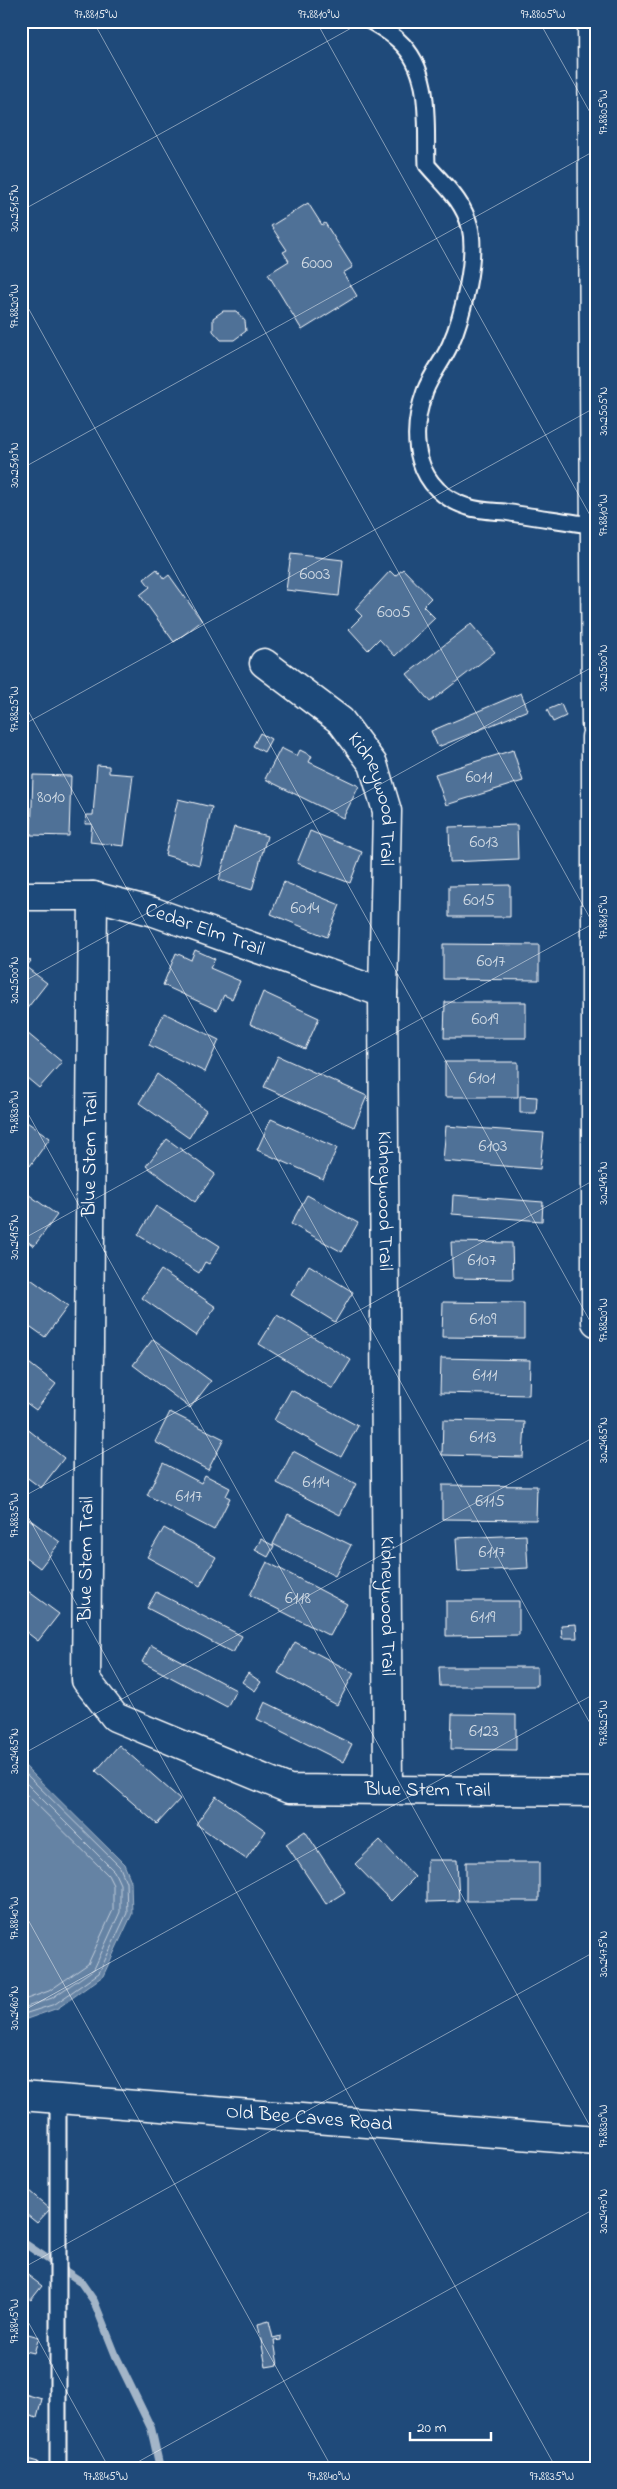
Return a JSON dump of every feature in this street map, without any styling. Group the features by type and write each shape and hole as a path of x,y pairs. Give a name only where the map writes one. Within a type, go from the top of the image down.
{"street":[{"path":"592,21 596,725"},
{"name":"Kidneywood Trail","path":"264,663 341,721 373,764 387,811 383,993 388,1789"},
{"path":"596,737 596,1322"},
{"name":"Cedar Elm Trail","path":"21,896 93,896 154,912 383,993"},
{"name":"Blue Stem Trail","path":"93,896 86,1680 115,1717 289,1789 596,1792"},
{"name":"Old Bee Caves Road","path":"21,2096 596,2141"}],"lane":[{"path":"370,21 400,41 415,62 424,87 427,166 451,189 463,208 470,227 472,254 468,287 451,344 425,390 415,429 422,468 440,493 468,507 595,526"},
{"path":"58,2098 58,2468"}],"water":[{"path":"21,1762 124,1864 131,1881 132,1914 103,1976 58,2008 21,2021"}],"building":[{"path":"308,203 322,225 325,223 353,267 343,273 357,296 302,330 268,274 289,261 283,252 287,250 271,226"},
{"path":"223,311 236,311 245,321 246,331 234,340 221,340 213,331 213,318"},
{"path":"291,554 343,560 339,596 286,590"},
{"path":"157,569 164,579 169,575 202,621 174,642 140,595 150,587 144,579"},
{"path":"403,569 431,598 423,606 435,618 395,656 379,639 368,650 349,629 362,616 355,609 390,571 395,576"},
{"path":"471,624 495,652 430,702 407,674"},
{"path":"521,693 528,710 438,747 431,731"},
{"path":"561,704 566,716 553,722 547,710"},
{"path":"260,733 271,739 264,752 253,746"},
{"path":"281,748 297,756 300,750 312,756 309,762 359,786 343,818 265,779"},
{"path":"513,750 523,781 446,805 435,774"},
{"path":"97,765 109,766 109,773 133,775 124,846 90,842 92,824 85,824 86,815 93,815"},
{"path":"33,775 71,776 69,836 31,835"},
{"path":"178,799 212,807 199,865 165,855"},
{"path":"517,825 518,859 450,862 449,827"},
{"path":"234,827 267,836 252,890 219,880"},
{"path":"310,831 362,852 350,883 297,863"},
{"path":"284,882 340,905 327,937 271,914"},
{"path":"510,885 510,917 449,917 449,886"},
{"path":"443,944 539,945 539,980 443,979"},
{"path":"195,950 215,959 210,968 240,981 232,999 224,995 217,1010 163,985 176,953 191,960"},
{"path":"22,954 31,961 26,967 47,983 25,1011 21,1009"},
{"path":"263,992 319,1018 305,1049 250,1024"},
{"path":"445,1002 526,1002 526,1038 444,1038"},
{"path":"164,1013 219,1040 205,1072 149,1045"},
{"path":"21,1028 62,1062 39,1088 21,1073"},
{"path":"278,1056 367,1096 354,1127 264,1087"},
{"path":"445,1062 518,1062 518,1097 445,1097"},
{"path":"157,1074 206,1110 189,1138 139,1103"},
{"path":"520,1096 537,1097 536,1113 520,1113"},
{"path":"21,1118 50,1138 30,1166 21,1159"},
{"path":"271,1119 337,1148 323,1179 257,1150"},
{"path":"446,1126 544,1133 540,1169 443,1161"},
{"path":"167,1139 215,1174 195,1202 146,1166"},
{"path":"21,1189 57,1215 34,1246 21,1237"},
{"path":"307,1195 358,1223 342,1252 291,1224"},
{"path":"453,1195 543,1202 542,1221 452,1214"},
{"path":"156,1206 220,1246 209,1264 205,1262 199,1273 138,1235"},
{"path":"451,1242 512,1243 513,1279 453,1278"},
{"path":"309,1265 353,1292 335,1322 291,1295"},
{"path":"161,1270 216,1307 196,1336 142,1298"},
{"path":"21,1272 68,1306 45,1337 21,1320"},
{"path":"443,1302 524,1303 524,1338 442,1337"},
{"path":"277,1315 351,1360 333,1389 259,1344"},
{"path":"153,1339 211,1381 190,1408 133,1365"},
{"path":"21,1357 56,1384 36,1410 21,1399"},
{"path":"441,1358 530,1360 529,1395 440,1393"},
{"path":"291,1390 358,1426 341,1457 274,1420"},
{"path":"170,1412 224,1439 208,1470 155,1442"},
{"path":"443,1420 525,1422 523,1457 442,1455"},
{"path":"21,1424 64,1458 41,1488 21,1473"},
{"path":"293,1451 356,1484 340,1515 277,1483"},
{"path":"163,1463 201,1483 205,1475 230,1488 226,1496 230,1498 214,1530 147,1495"},
{"path":"442,1485 537,1486 536,1520 442,1519"},
{"path":"21,1513 60,1542 40,1568 21,1554"},
{"path":"288,1514 351,1545 335,1576 273,1544"},
{"path":"164,1528 216,1557 200,1586 147,1557"},
{"path":"526,1535 528,1568 458,1572 456,1538"},
{"path":"261,1539 274,1546 268,1557 255,1550"},
{"path":"267,1562 347,1604 330,1636 250,1595"},
{"path":"21,1586 59,1614 38,1641 21,1628"},
{"path":"156,1592 242,1636 233,1653 147,1608"},
{"path":"446,1601 519,1601 519,1635 446,1636"},
{"path":"576,1624 577,1638 562,1638 561,1625"},
{"path":"295,1642 354,1673 337,1705 278,1673"},
{"path":"151,1645 236,1690 227,1707 142,1662"},
{"path":"439,1667 537,1667 537,1686 440,1686"},
{"path":"248,1673 261,1682 255,1691 242,1682"},
{"path":"265,1702 352,1744 343,1762 257,1719"},
{"path":"452,1714 516,1715 516,1750 451,1749"},
{"path":"119,1745 180,1799 157,1824 96,1771"},
{"path":"216,1796 266,1831 246,1859 196,1824"},
{"path":"305,1831 345,1892 326,1904 286,1844"},
{"path":"380,1840 415,1877 391,1901 355,1864"},
{"path":"427,1860 457,1860 459,1901 427,1902"},
{"path":"466,1862 539,1862 539,1901 466,1901"},
{"path":"21,2184 50,2209 37,2223 21,2210"},
{"path":"21,2270 42,2286 31,2300 21,2293"},
{"path":"269,2321 273,2338 281,2336 281,2340 274,2341 278,2365 266,2367 258,2324"},
{"path":"21,2332 39,2337 34,2353 21,2350"},
{"path":"21,2393 42,2399 37,2418 21,2413"},
{"path":"21,2457 38,2462 36,2468 21,2468"}],"waterway":[{"path":"21,2241 80,2281 94,2301 116,2356 151,2428 160,2468"}]}
